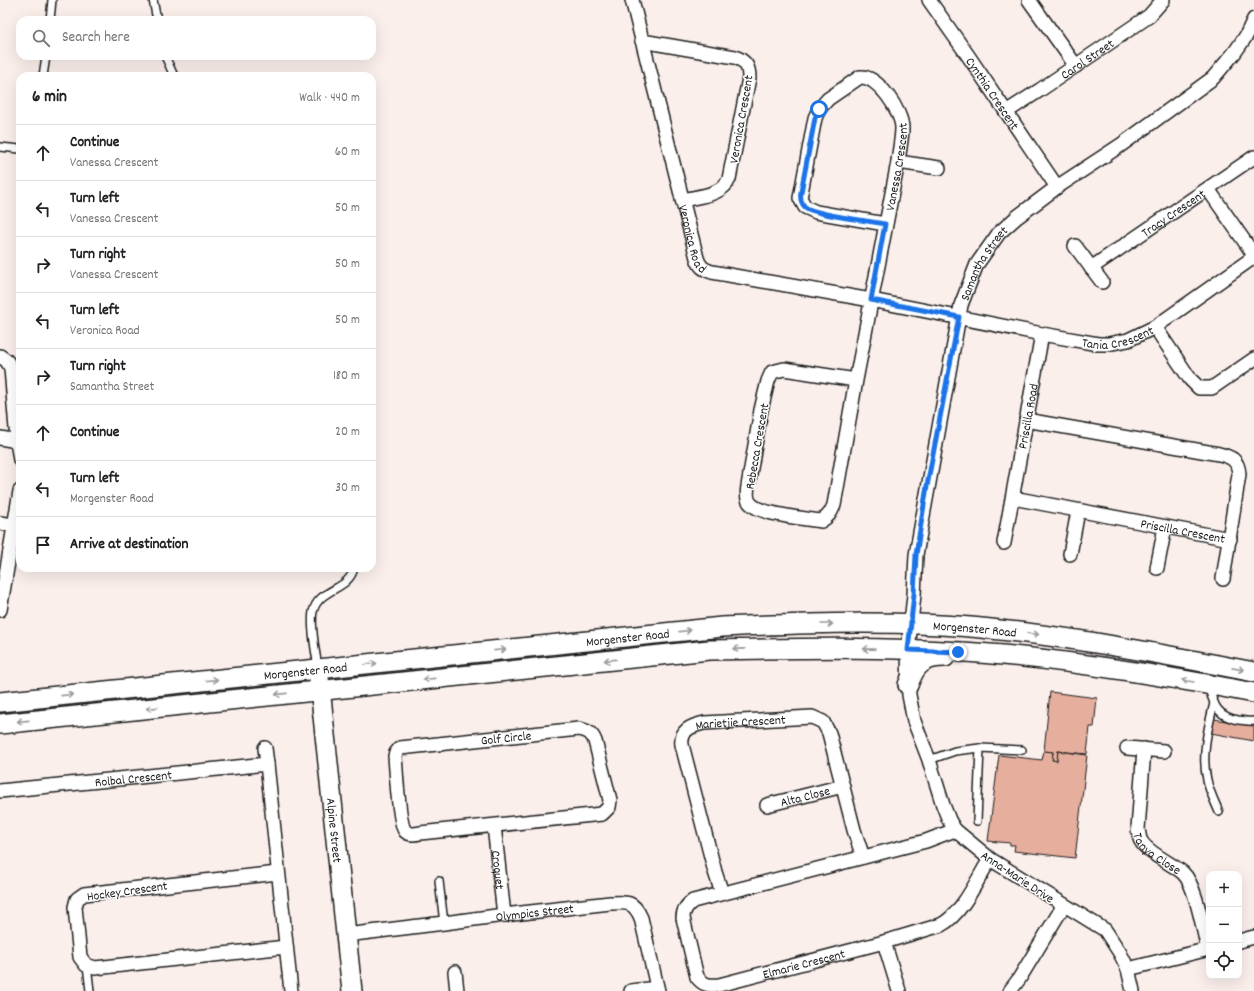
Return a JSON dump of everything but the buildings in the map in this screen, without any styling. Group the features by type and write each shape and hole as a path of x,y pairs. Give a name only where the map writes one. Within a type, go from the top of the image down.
{"main road":[{"name":"Morgenster Road","path":"0,702 722,627 788,624 910,623 991,629 1079,640 1254,672"},
{"name":"Morgenster Road","path":"0,724 709,650 870,648 982,654 1094,666 1254,693"},
{"path":"908,685 913,671 917,666 928,660 937,657 972,657 982,654"},
{"name":"Alpine Street","path":"318,668 352,991"}],"street":[{"name":"Veronica Road","path":"632,0 700,266 705,270 712,272 959,317"},
{"name":"Cynthia Crescent","path":"929,0 1057,187"},
{"path":"1029,0 1076,66"},
{"name":"Carol Street","path":"1006,112 1149,16 1163,0"},
{"name":"Samantha Street","path":"908,650 914,594 916,555 927,486 963,298 977,264 991,242 1017,217 1057,187 1121,145 1213,78 1235,52 1246,36 1254,19"},
{"name":"Veronica Crescent","path":"642,41 735,57 742,59 749,69 747,91 729,179 726,186 716,192 682,200"},
{"name":"Vanessa Crescent","path":"871,300 898,162 902,128 901,117 898,110 884,90 872,80 864,76 856,78 828,99 819,109 815,118 801,192 802,203 805,207 816,212 885,224"},
{"name":"Tracy Crescent","path":"1091,268 1254,157"},
{"path":"898,162 940,168"},
{"path":"1208,189 1254,256"},
{"path":"1075,246 1102,282"},
{"name":"Tania Crescent","path":"959,317 1098,344 1108,344 1128,340 1155,327 1254,256"},
{"name":"Rebecca Crescent","path":"856,380 784,368 772,372 768,381 761,410 748,486 747,495 749,503 755,508 769,512 821,521 831,514 834,506 871,300"},
{"path":"1155,327 1190,379 1199,388 1212,388 1254,359"},
{"name":"Priscilla Road","path":"1004,543 1042,334"},
{"path":"1,356 11,368 16,429"},
{"name":"Priscilla Crescent","path":"1013,498 1230,539 1239,474 1238,465 1234,460 1219,454 1026,420"},
{"path":"0,438 16,441"},
{"path":"1070,554 1078,511"},
{"path":"0,610 16,514"},
{"path":"0,523 14,525"},
{"path":"1156,568 1166,527"},
{"path":"1223,579 1230,539"},
{"name":"Anna-Marie Drive","path":"908,650 908,685 911,710 943,805 955,830 990,860 1105,930 1120,953 1128,970 1133,991"},
{"name":"Marietjie Crescent","path":"722,893 715,872 682,745 683,736 688,727 704,723 812,717 823,722 828,728 854,830 863,857"},
{"name":"Golf Circle","path":"579,729 586,730 591,733 595,741 610,797 609,807 605,812 597,815 494,826 420,834 406,832 403,828 400,814 395,756 397,750 402,747 579,729"},
{"path":"265,748 291,991"},
{"path":"1127,748 1164,751"},
{"name":"Tanya Close","path":"1144,749 1138,829 1139,836 1141,842 1146,847 1184,873 1189,880 1194,890 1207,943"},
{"name":"Rolbal Crescent","path":"0,792 267,764"},
{"name":"Alta Close","path":"767,805 843,786"},
{"name":"Croquet","path":"494,826 504,915"},
{"name":"Elmarie Crescent","path":"955,830 926,841 722,893 693,902 687,906 683,915 683,921 697,976 705,985 719,985 884,942 931,928 948,921 960,909 990,860"},
{"name":"Hockey Crescent","path":"87,965 80,957 75,907 78,899 84,894 278,873"},
{"name":"Olympics Street","path":"346,934 610,903 630,904 638,910 641,918 658,989"},
{"path":"1010,991 1019,979 1064,905"},
{"path":"1242,940 1254,937"},
{"path":"884,942 899,991"},
{"path":"87,965 95,968 286,947"},
{"path":"1128,970 1206,950"},
{"path":"455,972 457,991"},
{"path":"631,991 658,989"}],"lane":[{"path":"50,16 52,0"},
{"path":"153,0 156,16"},
{"path":"44,72 46,60"},
{"path":"167,60 172,72"},
{"path":"0,147 16,149"},
{"path":"318,668 312,620 315,606 324,595 341,586 351,578 353,572"},
{"path":"1207,684 1219,712 1231,718 1254,721"},
{"path":"1214,703 1207,733 1204,760 1207,782 1219,812"},
{"path":"929,760 956,751 980,748 1022,750"},
{"path":"977,821 980,748"},
{"path":"439,881 444,923"},
{"path":"87,965 90,991"}],"route":[{"path":"819,109 815,118 801,192 800,198 802,203 805,207 816,212 885,224 871,300 959,317 927,486 916,555 914,594 908,650 958,652"}]}
